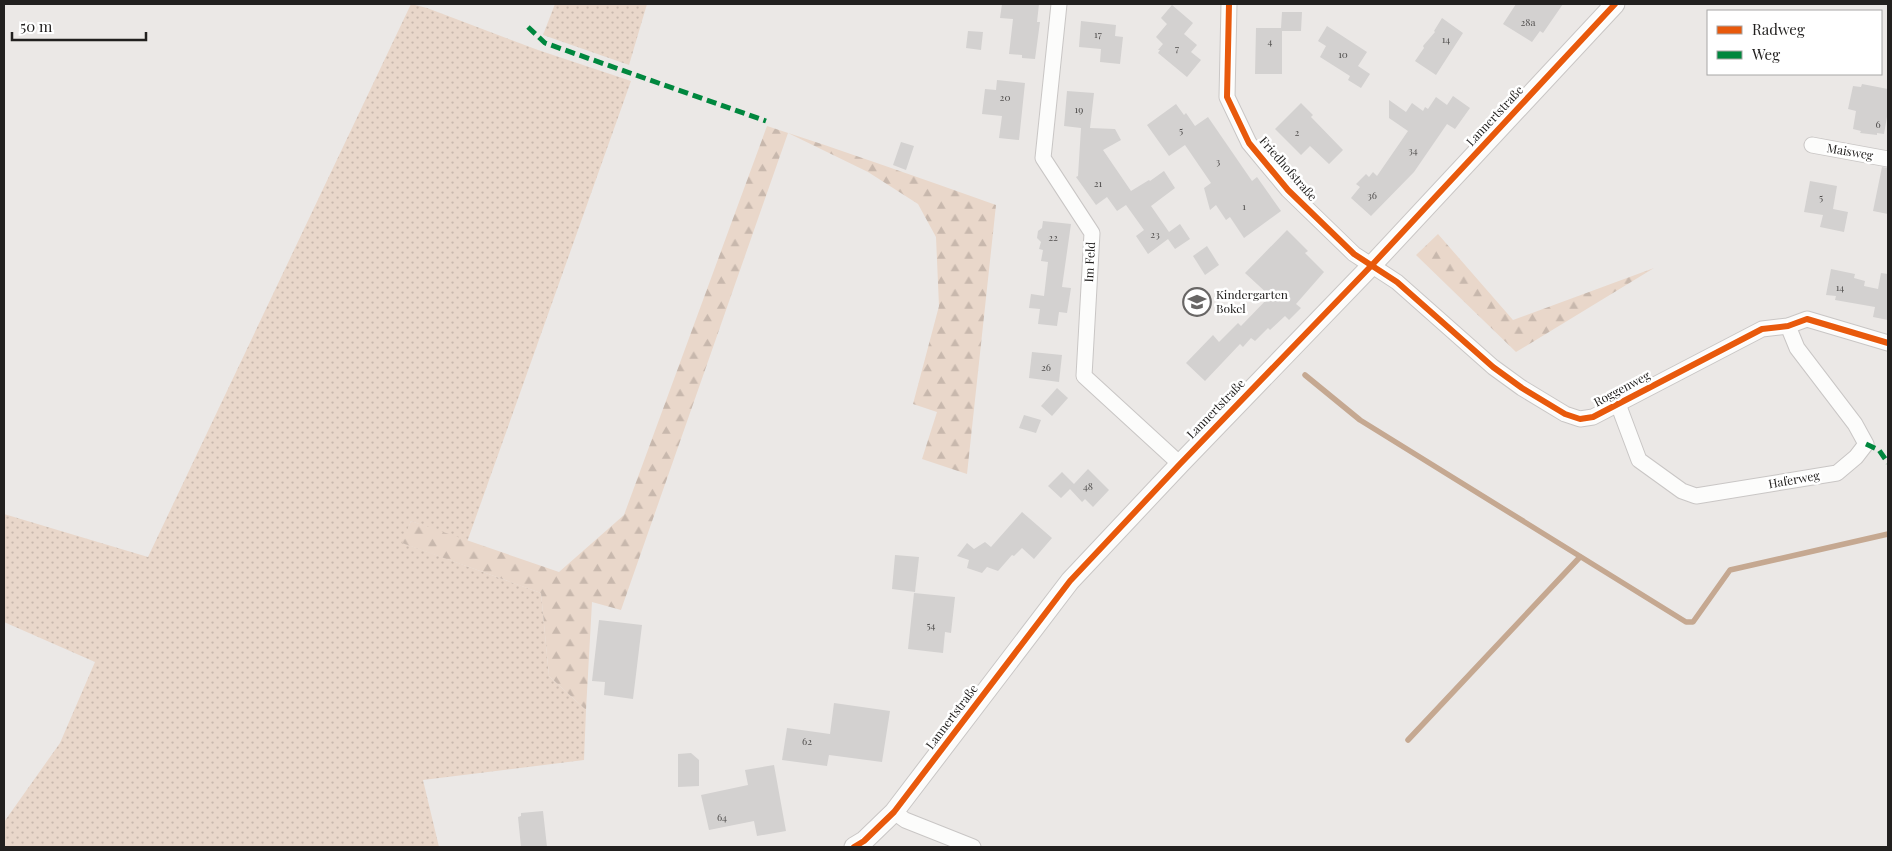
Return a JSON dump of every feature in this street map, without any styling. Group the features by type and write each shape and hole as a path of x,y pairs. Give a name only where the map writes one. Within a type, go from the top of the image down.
{"street":[{"name":"Im Feld","path":"1059,4 1043,158 1092,233 1084,376 1180,464"},
{"name":"Friedhofstraße","path":"1228,4 1227,97 1250,143 1288,190 1354,254 1372,265"},
{"name":"Lannertstraße","path":"854,847 864,841 894,812 1070,581 1372,265 1616,4"},
{"name":"Maisweg","path":"1812,145 1888,159"},
{"name":"Roggenweg","path":"1372,265 1398,282 1494,367 1522,388 1565,414 1580,419 1593,417 1762,329 1788,326 1807,319 1888,344"},
{"name":"Haferweg","path":"1618,404 1639,460 1682,491 1696,496 1837,473 1856,457 1866,444 1855,424 1797,348 1788,326"},
{"path":"894,812 905,820 973,847"}],"green space":[{"path":"411,4 427,8 538,50 631,81 467,542 411,521 403,543 541,593 549,676 586,710 584,760 423,780 439,847 4,847 4,822 60,743 95,662 4,622 4,514 148,557"},
{"path":"555,4 647,4 629,65 543,35"},
{"path":"767,126 796,135 996,205 967,474 922,459 937,412 913,404 939,306 936,237 918,204 868,172 788,133 621,610 592,602 586,710 549,676 541,593 402,543 411,521 559,572 624,515"},
{"path":"1438,234 1513,320 1654,268 1516,352 1416,255"}],"building":[{"path":"1002,4 1039,4 1037,22 1040,22 1035,59 1009,54 1013,19 1000,18"},
{"path":"1516,4 1563,4 1543,33 1540,31 1532,42 1503,24"},
{"path":"1172,5 1193,23 1184,34 1197,45 1191,52 1201,60 1187,77 1158,53 1163,44 1156,37 1167,24 1161,18"},
{"path":"1282,12 1302,12 1301,31 1282,31 1282,74 1255,74 1256,28 1281,28"},
{"path":"1442,18 1463,33 1436,75 1415,61 1424,48 1423,46 1435,32"},
{"path":"1081,21 1116,25 1115,36 1123,37 1120,64 1100,62 1101,49 1079,47"},
{"path":"1327,26 1367,52 1358,66 1370,74 1361,88 1348,80 1350,76 1320,57 1326,46 1318,41"},
{"path":"968,31 983,32 981,50 966,48"},
{"path":"997,80 1025,83 1019,140 999,138 1002,116 982,114 985,89 996,90"},
{"path":"1862,84 1888,89 1888,111 1884,134 1860,133 1861,131 1853,129 1856,111 1848,109 1853,86 1861,87"},
{"path":"1067,91 1094,93 1090,128 1115,129 1121,140 1103,150 1131,191 1164,171 1175,188 1151,206 1169,232 1180,224 1190,239 1175,249 1168,239 1148,254 1136,236 1144,230 1126,205 1117,211 1107,197 1096,205 1076,177 1078,176 1081,128 1064,126"},
{"path":"1453,96 1470,108 1455,129 1447,124 1414,172 1371,216 1351,198 1360,187 1356,184 1366,174 1369,177 1373,172 1377,176 1408,131 1389,118 1389,100 1406,112 1412,103 1423,111 1425,107 1428,109 1436,97 1447,105"},
{"path":"1301,103 1313,115 1311,117 1343,150 1329,164 1310,146 1301,155 1275,129"},
{"path":"1176,104 1184,115 1186,113 1195,126 1208,117 1252,181 1257,177 1281,211 1244,238 1230,217 1226,220 1216,205 1210,210 1204,188 1211,183 1185,145 1169,156 1147,125"},
{"path":"901,142 914,146 906,170 893,165"},
{"path":"1882,167 1888,168 1888,214 1873,211"},
{"path":"1810,181 1837,186 1833,209 1848,212 1844,232 1820,227 1823,215 1804,212"},
{"path":"1043,221 1071,224 1062,287 1071,288 1067,313 1059,312 1057,326 1038,324 1040,309 1029,308 1031,294 1044,296 1048,262 1041,261 1043,250 1039,249 1041,242 1037,238"},
{"path":"1287,230 1308,251 1305,253 1324,272 1296,304 1301,308 1289,320 1285,316 1270,330 1268,328 1255,341 1251,338 1243,347 1240,344 1205,381 1186,363 1213,335 1219,342 1238,323 1241,326 1270,296 1245,273"},
{"path":"1207,246 1219,265 1205,275 1193,256"},
{"path":"1831,269 1855,274 1854,278 1865,281 1864,286 1878,289 1881,273 1888,274 1888,320 1873,317 1875,307 1835,300 1836,296 1826,295"},
{"path":"1032,352 1062,355 1059,382 1029,378"},
{"path":"1057,388 1068,398 1052,416 1041,406"},
{"path":"1024,415 1041,420 1036,433 1019,428"},
{"path":"1088,469 1109,490 1093,507 1085,499 1082,502 1070,489 1061,498 1048,486 1062,472 1074,484"},
{"path":"1022,512 1052,538 1034,559 1022,548 1014,556 1012,555 998,571 987,567 982,573 967,568 969,560 957,556 967,543 974,549 985,542 991,547"},
{"path":"895,555 919,557 915,592 892,589"},
{"path":"914,593 955,597 951,633 945,632 943,653 908,649"},
{"path":"599,620 642,625 633,699 604,695 605,682 592,681"},
{"path":"834,703 890,711 882,762 829,755 827,766 782,760 787,728 830,734"},
{"path":"691,753 699,760 699,786 678,787 678,754"},
{"path":"774,765 786,831 757,836 754,821 709,830 701,795 748,785 745,770"},
{"path":"543,811 547,847 521,847 518,817 521,816 521,813"}],"waterway":[{"path":"1305,375 1360,420 1686,622 1693,622 1730,570 1888,534"},
{"path":"1408,740 1580,557"}],"marked path":[{"path":"528,27 545,43 766,121"},
{"path":"1866,444 1879,450 1888,463"}],"cycle path":[{"path":"1229,4 1227,97 1249,143 1288,190 1354,254 1397,282 1493,367 1522,388 1565,414 1580,419 1593,417 1762,329 1788,326 1807,319 1888,343"},
{"path":"854,847 864,841 894,812 1070,581 1372,265 1615,4"}],"place":[{"name":"Kindergarten Bokel","path":"1197,302"}]}
